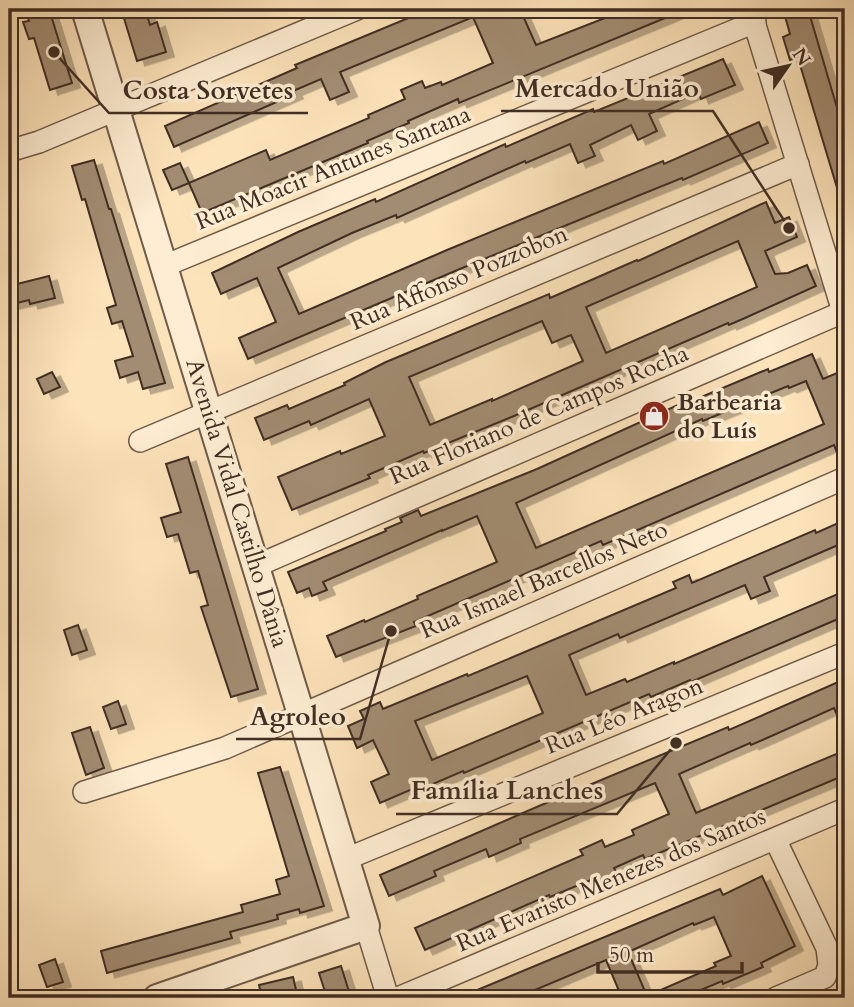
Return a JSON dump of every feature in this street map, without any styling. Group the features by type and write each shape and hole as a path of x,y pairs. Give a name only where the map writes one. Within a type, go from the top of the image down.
{"street":[{"name":"Avenida Vidal Castilho Dânia","path":"85,9 388,998"},
{"path":"9,151 40,142 357,9"},
{"path":"752,15 844,315"},
{"name":"Rua Moacir Antunes Santana","path":"164,265 752,15"},
{"name":"Rua Affonso Pozzobon","path":"140,441 798,164"},
{"name":"Rua Floriano de Campos Rocha","path":"256,566 844,315"},
{"name":"Rua Ismael Barcellos Neto","path":"84,792 225,748 845,478"},
{"name":"Rua Léo Aragon","path":"346,859 845,653"},
{"name":"Rua Evaristo Menezes dos Santos","path":"398,998 845,809"},
{"path":"775,839 827,948 829,965 825,977 776,998"},
{"path":"156,998 366,926"}],"building":[{"path":"25,9 49,9 72,83 50,90 34,38 29,39 23,22 29,21"},
{"path":"145,9 150,25 157,22 166,52 137,61 123,15"},
{"path":"430,9 520,9 536,45 628,9 687,9 459,103 458,99 367,141 368,143 202,213 189,183 266,150 270,160 369,118 368,115 405,99 401,90 422,81 425,88 441,82 442,85 493,63 473,17 340,72 349,92 330,100 321,79 293,91 295,94 174,147 165,126 297,68 295,65"},
{"path":"783,9 808,9 845,135 845,201 841,201 798,58 790,60 783,37 790,34"},
{"path":"723,59 735,85 701,99 698,92 649,114 657,131 638,140 631,125 590,145 595,156 578,163 570,144 397,218 396,215 352,233 278,268 299,314 663,161 664,164 759,122 768,143 248,359 239,338 276,322 257,278 221,294 212,273 298,232 375,199 376,202 505,144 506,147 593,109 594,112"},
{"path":"94,160 165,383 143,389 138,372 120,378 115,361 133,356 122,321 112,324 107,308 116,305 85,199 82,200 72,166"},
{"path":"180,163 189,183 172,190 163,170"},
{"path":"766,202 775,223 789,217 797,237 765,251 775,274 788,273 807,265 816,286 514,416 424,453 423,451 368,475 370,478 292,510 278,477 385,436 369,399 311,425 309,421 264,440 255,418 287,405 289,409 345,385 344,383 386,362 549,294 550,298","holes":["738,241 757,287 606,353 586,307","542,321 552,343 571,335 583,361 430,425 409,377"]},
{"path":"49,276 55,298 30,304 29,300 9,305 9,286"},
{"path":"812,354 823,379 837,373 845,392 845,465 842,466 834,445 603,545 601,541 414,622 416,626 336,657 327,636 418,599 417,596 497,562 477,516 323,582 327,590 312,596 309,588 297,593 288,572 386,531 385,529 402,522 400,518 418,510 421,516 537,469 680,404 768,369 769,372","holes":["806,381 824,424 536,548 516,503 702,419 703,421"]},
{"path":"52,372 60,387 44,394 37,379"},
{"path":"188,457 258,689 231,697 201,607 208,605 198,571 190,573 178,534 167,537 161,518 181,512 166,464"},
{"path":"845,520 845,542 764,577 770,591 751,599 745,585 620,638 618,634 569,655 586,695 625,679 627,682 674,664 845,591 845,616 691,682 690,680 651,697 649,694 464,773 463,771 426,787 424,784 380,803 371,782 389,774 373,740 357,748 348,726 364,719 360,711 380,702 383,709 467,674 468,676 676,588 673,582 689,575 692,583 815,530 816,533","holes":["527,676 543,713 432,760 415,721"]},
{"path":"78,625 87,650 72,655 64,630"},
{"path":"845,679 845,733 834,708 679,774 696,813 841,752 845,762 845,775 645,859 643,855 614,868 618,876 596,885 593,879 550,897 549,895 425,950 415,928 583,855 580,850 602,840 605,847 634,835 632,830 669,814 655,783 520,839 521,843 489,857 486,849 434,871 436,876 389,896 380,875"},
{"path":"118,701 126,724 111,729 103,707"},
{"path":"90,727 104,768 86,775 72,733"},
{"path":"280,767 324,906 300,913 299,909 277,915 278,919 230,932 232,938 107,973 101,951 243,912 241,905 280,894 276,880 289,876 258,773"},
{"path":"762,876 795,946 761,963 763,967 682,998 622,998 606,960 516,998 458,998 720,889 723,895","holes":["714,917 731,956 714,963 716,966 647,996 628,952 693,923 694,925"]},
{"path":"55,959 63,982 47,987 39,965"},
{"path":"341,966 351,998 327,998 319,973"},
{"path":"293,977 298,998 262,998 259,985"}],"place":[{"name":"Costa Sorvetes","path":"54,52"},
{"name":"Mercado União","path":"789,228"},
{"name":"Barbearia do Luís","path":"654,416"},
{"name":"Agroleo","path":"391,631"},
{"name":"Família Lanches","path":"676,743"}]}
